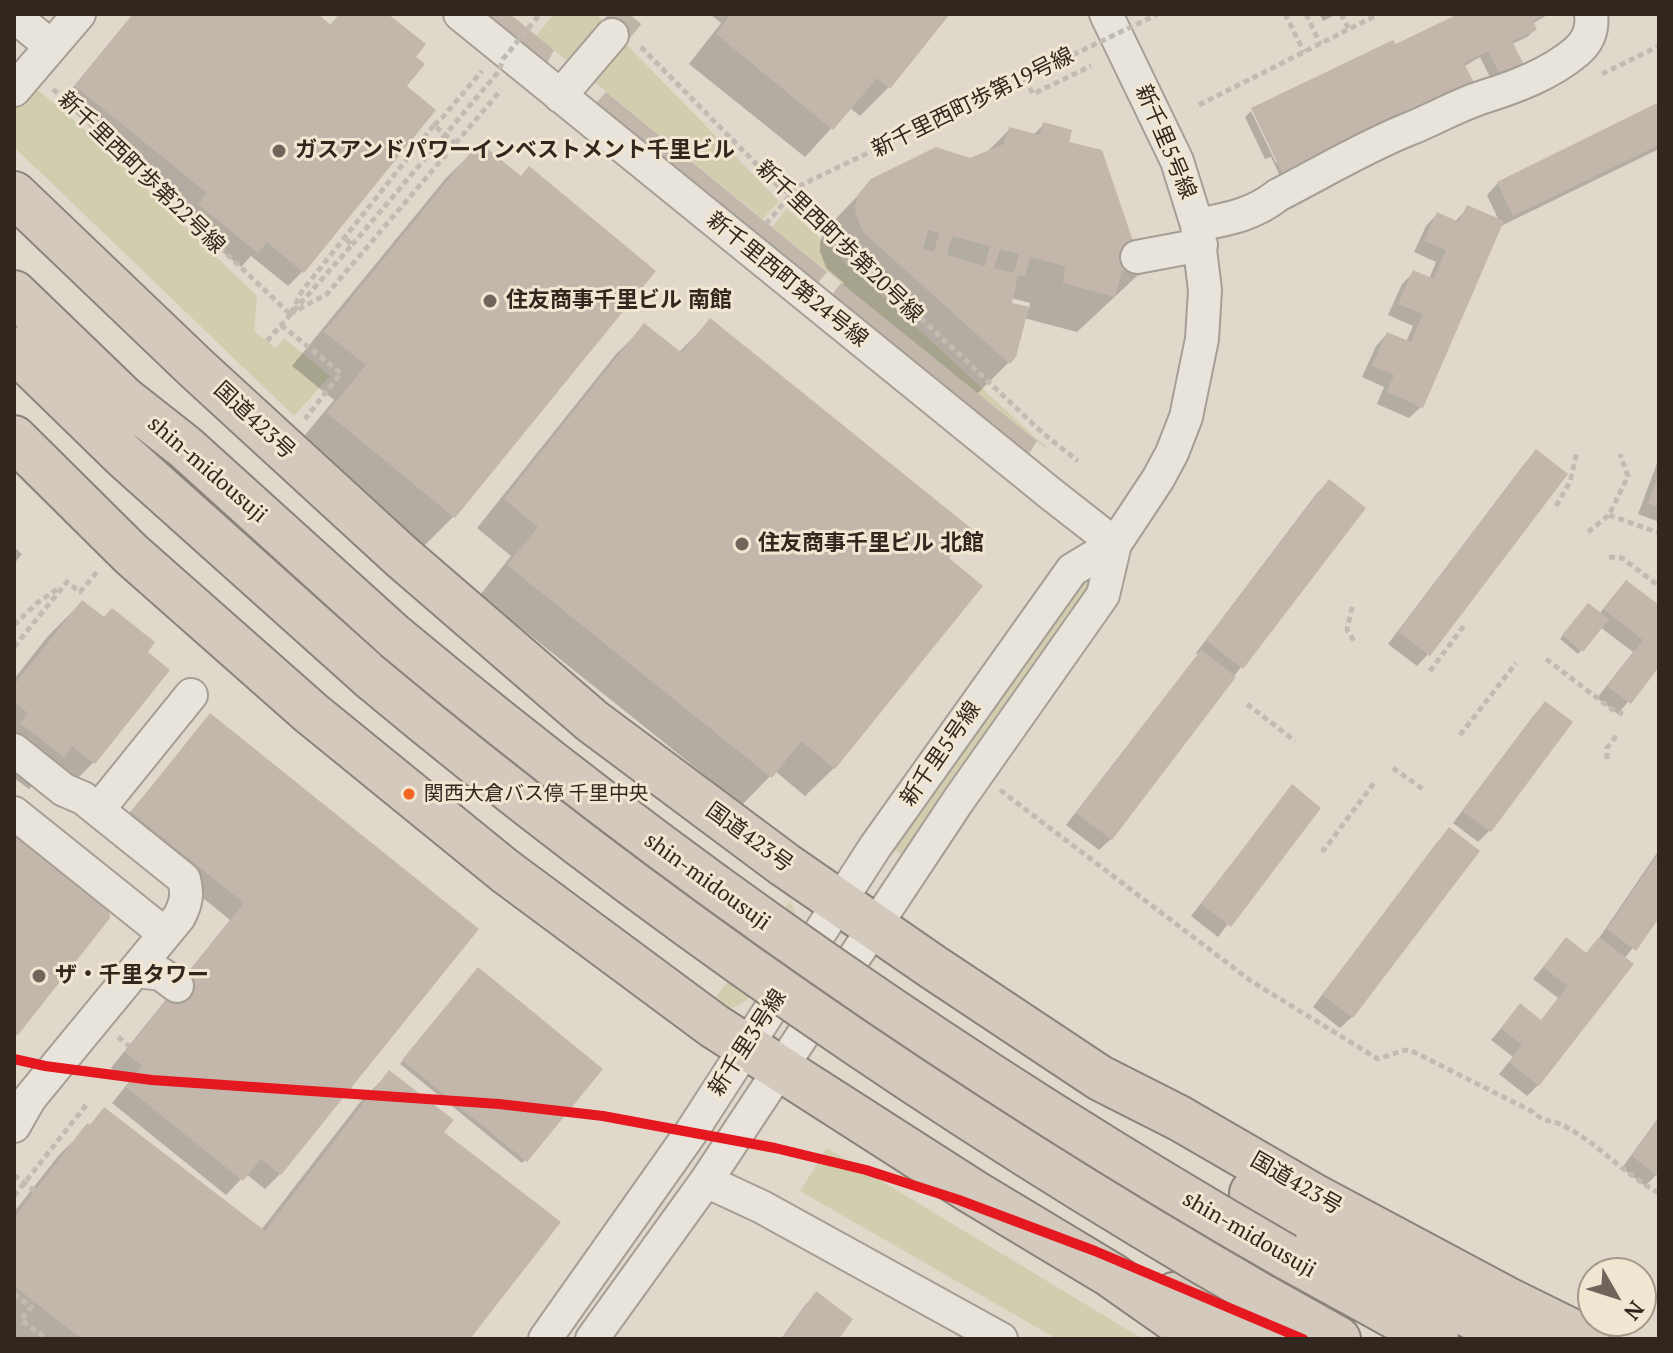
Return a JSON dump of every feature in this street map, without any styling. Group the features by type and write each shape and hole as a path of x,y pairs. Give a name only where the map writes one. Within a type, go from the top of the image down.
{"highway":[{"name":"国道423号","path":"14,194 196,368 402,557 592,721 839,903 1100,1078 1179,1118 1425,1256 1587,1339"},
{"path":"14,259 185,447"},
{"name":"shin-midousuji","path":"14,293 124,399 185,447 395,637 612,812 762,923 1064,1126 1285,1256 1436,1339"},
{"name":"shin-midousuji","path":"14,349 124,456 372,678 488,774 603,863 797,1004 1264,1318 1338,1339"},
{"path":"14,374 124,456"},
{"path":"14,438 131,554 311,713 505,871 683,1004 973,1192 1111,1275 1202,1339"},
{"path":"1100,1078 1208,1165 1305,1227 1514,1339"},
{"path":"1111,1275 1180,1297 1264,1318"}],"street":[{"path":"14,90 79,14"},
{"name":"新千里5号線","path":"875,927 958,801 1103,595 1115,544 1158,479 1186,417 1202,339 1205,290 1199,235 1177,161 1106,14"},
{"path":"1137,257 1262,208 1278,195 1406,130 1533,78 1568,58 1587,42 1591,14"},
{"name":"新千里西町第24号線","path":"473,15 560,96 1115,544"},
{"path":"19,20 51,46"},
{"path":"560,96 621,36"},
{"name":"新千里5号線","path":"839,903 875,847 1072,570 1115,544"},
{"path":"98,810 191,695"},
{"path":"14,750 64,790 83,798 190,872 186,904 137,971 30,1098 14,1126"},
{"path":"14,813 165,934"},
{"name":"新千里3号線","path":"592,1339 706,1181 839,903"},
{"name":"新千里3号線","path":"545,1339 659,1180 875,927"},
{"path":"137,971 161,974 177,986"},
{"path":"706,1181 762,1207 1001,1339"}],"path":[{"path":"267,341 318,287 499,71 503,59 540,14"},
{"name":"新千里西町歩第19号線","path":"767,223 797,187 1158,14"},
{"path":"1285,14 1304,52"},
{"path":"1306,14 1320,44"},
{"path":"1341,14 1349,29"},
{"path":"1199,105 1377,14"},
{"name":"新千里西町歩第20号線","path":"621,36 1033,425 1078,461"},
{"path":"290,314 302,291 434,125 488,64"},
{"path":"1025,79 1033,94 1091,66"},
{"name":"新千里西町歩第22号線","path":"48,85 290,314"},
{"path":"290,314 327,294 501,90"},
{"path":"434,125 455,143"},
{"path":"345,238 352,245"},
{"path":"281,325 341,373 297,429"},
{"path":"1556,506 1570,482 1577,452"},
{"path":"1588,532 1609,515 1628,476 1620,454"},
{"path":"1609,515 1659,533"},
{"path":"1609,557 1622,558 1659,586"},
{"path":"14,647 67,582 80,592 105,562"},
{"path":"14,625 37,603 72,579"},
{"path":"1352,607 1347,630 1354,641"},
{"path":"1430,671 1466,623"},
{"path":"1546,659 1613,710 1623,714"},
{"path":"1460,735 1516,663"},
{"path":"1247,704 1295,741"},
{"path":"1607,759 1607,748 1616,736"},
{"path":"1393,768 1424,790"},
{"path":"1321,850 1374,783"},
{"path":"1000,790 1251,981 1346,1040 1378,1059 1405,1050 1420,1055 1533,1112 1544,1122 1565,1126 1636,1180 1659,1193"},
{"path":"14,1196 87,1104"},
{"path":"14,1175 35,1191"},
{"path":"14,1294 31,1307 21,1320 47,1339"}],"shaded area":[{"path":"554,14 597,14 603,21 570,63 536,36"},
{"path":"625,43 779,201 763,219 593,81"},
{"path":"34,87 83,128 255,294 254,331 276,348 284,338 330,376 294,416 14,147 14,100 20,105"},
{"path":"787,208 1047,447 1045,448 772,227"},
{"path":"1089,577 1095,581 902,855 893,849 1048,630"},
{"path":"790,901 795,914 796,933 792,946 768,980 737,1006 726,1008 711,1003"},
{"path":"827,1148 1143,1339 1057,1339 800,1191"}],"building":[{"name":"ガスアンドパワーインベストメント千里ビル","path":"133,14 318,14 331,25 339,14 388,14 426,44 416,57 425,64 407,86 436,110 304,273 267,242 258,253 198,204 207,193 75,86"},
{"path":"484,14 510,14 554,50 546,65"},
{"path":"731,14 950,14 890,89 877,78 833,130 716,34"},
{"path":"1458,14 1547,14 1533,21 1537,30 1512,41 1524,65 1501,77 1488,51 1464,63 1477,89 1283,175 1251,108 1393,40 1396,44"},
{"path":"606,92 827,272 816,285 595,104"},
{"path":"1659,102 1659,145 1513,216 1497,182"},
{"path":"1043,122 1072,130 1069,142 1102,150 1133,241 1140,276 1122,270 1115,297 1063,283 1065,266 1030,257 1025,276 1018,275 1012,303 1029,307 1016,357 1010,364 863,232 855,205 859,193 871,179 936,147 970,158 1004,144 1009,127 1040,135","holes":["928,230 939,233 934,252 923,249","952,236 990,246 985,266 947,255","1000,249 1019,254 1014,273 994,268"]},
{"name":"住友商事千里ビル 南館","path":"479,142 521,176 529,166 656,271 455,518 327,413 366,365 324,332"},
{"path":"1467,205 1504,221 1423,408 1387,392 1394,375 1372,366 1387,332 1411,342 1423,314 1398,304 1413,270 1434,279 1446,250 1424,241 1437,212 1459,222"},
{"path":"841,283 1037,441 1027,457 830,297"},
{"name":"住友商事千里ビル 北館","path":"710,318 972,529 949,558 983,586 835,769 801,741 772,778 507,565 538,527 504,499 644,323 682,353"},
{"path":"1536,449 1568,474 1430,656 1398,632"},
{"path":"1659,474 1659,507 1648,503"},
{"path":"1329,479 1366,508 1243,669 1206,640"},
{"path":"1626,580 1659,605 1659,667 1631,704 1607,686 1643,640 1603,609"},
{"path":"82,600 104,617 112,608 155,642 148,652 170,670 95,764 72,746 64,757 20,723 28,713 14,702 14,685"},
{"path":"1588,603 1609,619 1583,652 1562,635"},
{"path":"1201,650 1236,677 1112,840 1076,813"},
{"path":"1545,701 1573,722 1491,832 1462,811"},
{"path":"210,713 479,929 281,1175 261,1159 243,1181 126,1087 142,1066 125,1052 244,903 131,812"},
{"path":"1292,784 1321,808 1231,927 1201,904"},
{"path":"1449,827 1480,851 1353,1018 1322,995"},
{"name":"ザ・千里タワー","path":"14,829 109,906 110,918 18,1035 14,1035"},
{"path":"1659,853 1659,918 1636,951 1607,929"},
{"path":"1566,937 1586,953 1599,937 1634,964 1539,1086 1509,1062 1522,1045 1501,1028 1520,1003 1541,1020 1568,986 1543,967"},
{"path":"478,967 603,1069 527,1162 402,1060"},
{"path":"389,1070 454,1120 444,1132 561,1222 470,1339 82,1339 14,1286 14,1218 87,1123 90,1125 104,1107 265,1231"},
{"path":"1659,1118 1659,1177 1632,1156"},
{"path":"816,1291 853,1319 839,1339 782,1339"}],"tunnel":[{"path":"612,35 629,14"}],"transit line":[{"path":"14,1059 152,1080 499,1104 603,1116 775,1148 866,1170 959,1200 1095,1251 1303,1339"}],"place":[{"name":"ガスアンドパワーインベストメント千里ビル","path":"279,151"},
{"name":"住友商事千里ビル 南館","path":"490,301"},
{"name":"住友商事千里ビル 北館","path":"742,544"},
{"name":"関西大倉バス停 千里中央","path":"409,794"},
{"name":"ザ・千里タワー","path":"39,976"}]}
